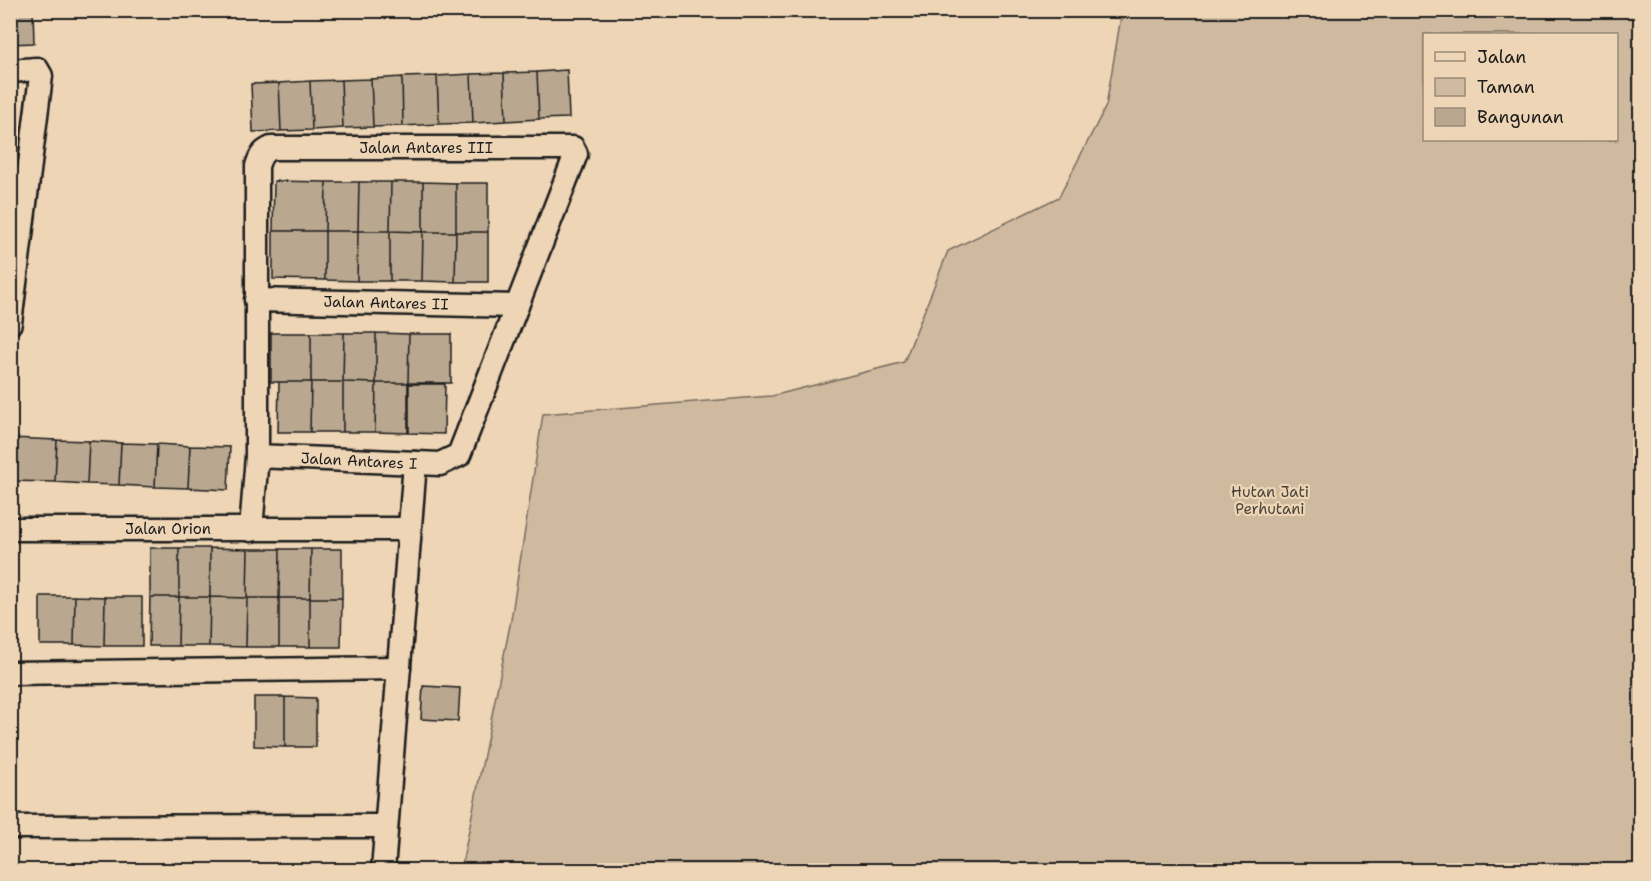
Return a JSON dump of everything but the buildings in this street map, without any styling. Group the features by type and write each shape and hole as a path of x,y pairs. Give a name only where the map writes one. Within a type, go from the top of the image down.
{"street":[{"path":"10,71 37,69 41,76 17,232 10,323"},
{"name":"Jalan Antares III","path":"256,300 257,166 260,157 271,148 573,148 576,154 517,306"},
{"path":"251,530 257,456 256,300"},
{"name":"Jalan Antares II","path":"256,300 517,306"},
{"name":"Jalan Antares I","path":"257,456 440,464 459,455 517,306"},
{"path":"383,870 415,463"},
{"name":"Jalan Orion","path":"10,529 410,529"},
{"path":"10,673 399,668"},
{"path":"10,827 386,826"}],"green space":[{"name":"Hutan Jati Perhutani","path":"1122,11 1640,11 1640,870 461,870 511,620 543,414 772,396 904,362 948,251 1059,197 1106,106"}]}
